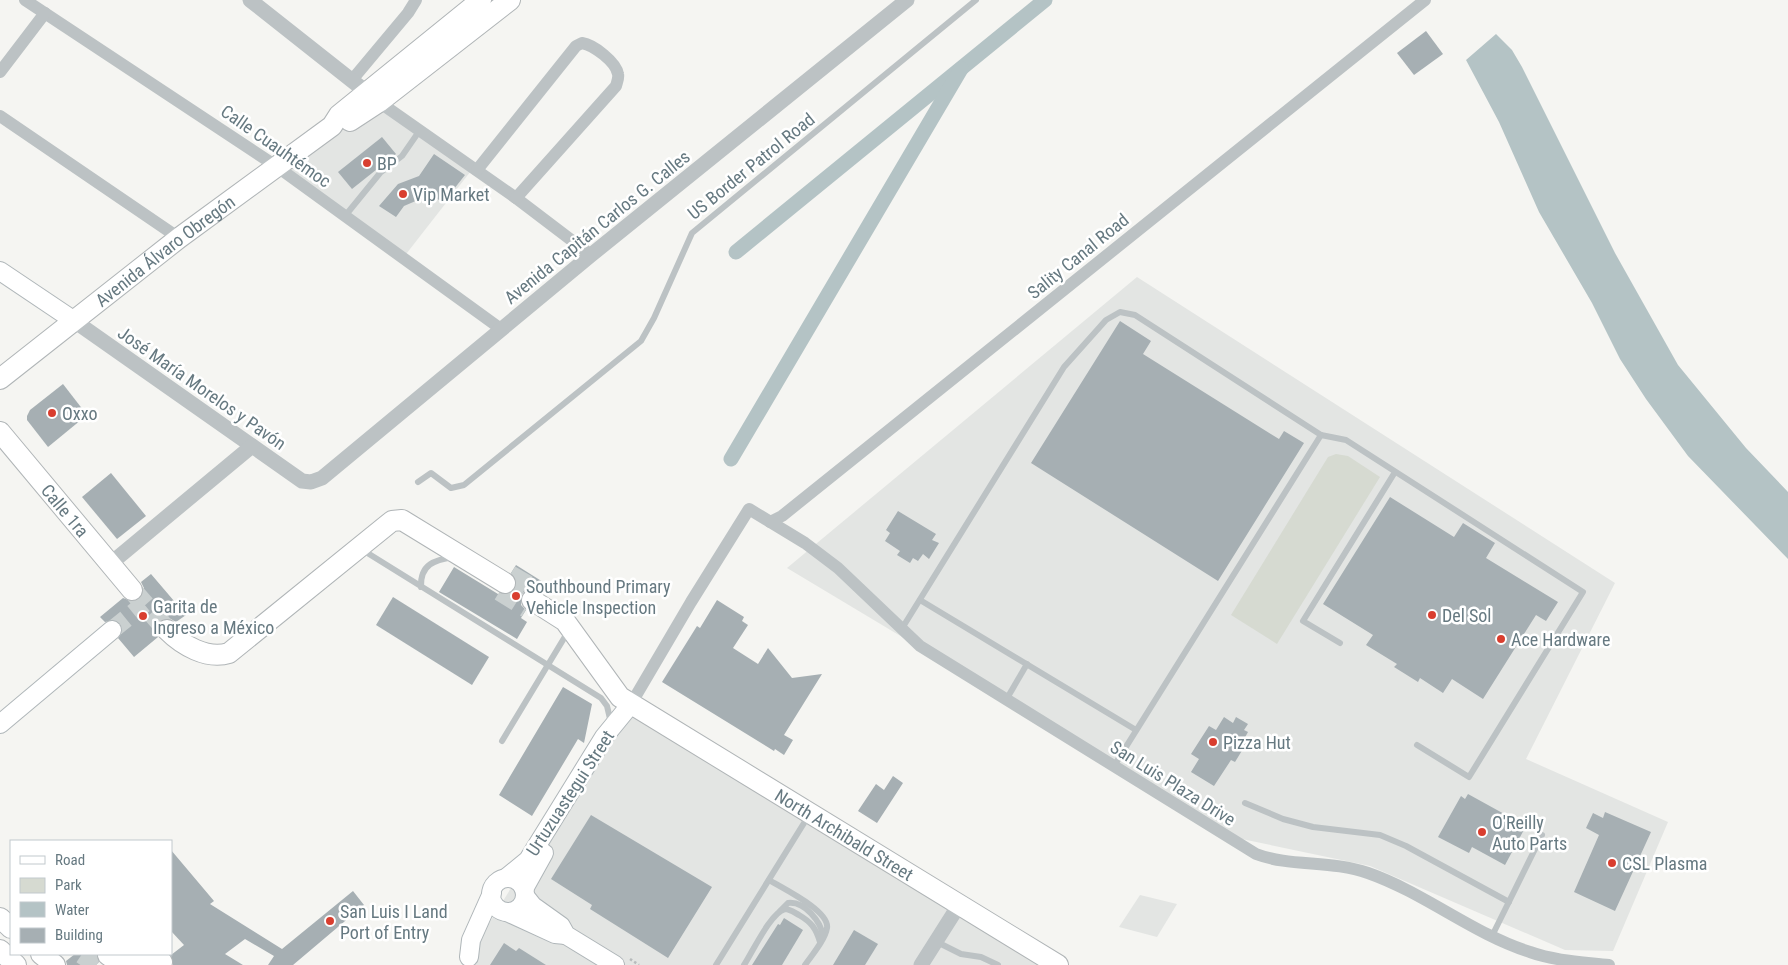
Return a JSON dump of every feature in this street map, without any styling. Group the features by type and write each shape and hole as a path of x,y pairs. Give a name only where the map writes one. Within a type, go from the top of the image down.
{"highway":[{"name":"Avenida Álvaro Obregón","path":"373,97 481,0"},
{"name":"Avenida Álvaro Obregón","path":"0,379 180,238 332,126 339,116 373,97 510,0"},
{"name":"Calle 1ra","path":"0,432 132,590"},
{"path":"167,630 195,650 214,655 229,654 397,519 402,520 505,583"},
{"path":"532,600 562,618 624,699"},
{"name":"North Archibald Street","path":"624,699 959,905 1039,957 1058,965"},
{"path":"0,916 10,927"},
{"path":"0,950 16,965"},
{"path":"18,955 32,965"},
{"path":"45,955 62,959"},
{"path":"111,961 152,960"}],"main road":[{"path":"0,271 73,320"},
{"path":"0,724 112,630"},
{"name":"Urtuzuastegui Street","path":"506,878 528,860 610,729 624,699"},
{"name":"Urtuzuastegui Street","path":"525,892 613,742 624,699"},
{"path":"467,961 471,940 495,884 506,878 517,880 533,906 561,926 566,935"},
{"path":"467,961 489,929 506,912 522,906 525,892"},
{"path":"492,893 495,905 506,912 555,934 566,935 615,965"}],"street":[{"name":"Calle Cuauhtémoc","path":"25,0 276,166 501,329"},
{"path":"250,0 373,97 516,198 591,255"},
{"path":"352,80 408,13 416,0"},
{"name":"Avenida Capitán Carlos G. Calles","path":"311,482 322,478 591,255 907,0"},
{"name":"Sality Canal Road","path":"770,522 782,516 1425,0"},
{"path":"0,72 45,13"},
{"path":"477,170 576,46 582,43 597,48 617,70 619,76 616,86 516,198"},
{"path":"0,116 180,238"},
{"name":"José María Morelos y Pavón","path":"73,320 302,481 311,482"},
{"path":"110,564 252,446"},
{"name":"Urtuzuastegui Street","path":"624,699 691,602 749,509 770,522"},
{"name":"San Luis Plaza Drive","path":"770,522 805,543 838,568 901,630 920,646 1256,854 1267,858 1332,864 1363,872 1382,879 1492,936 1530,952 1551,958 1609,965"},
{"path":"921,965 959,905"}],"lane":[{"name":"US Border Patrol Road","path":"418,482 431,473 451,488 464,485 641,341 654,318 692,233 976,0"},
{"path":"345,216 380,173 402,156 420,130"},
{"path":"901,630 1064,367 1106,320 1120,312 1136,316 1322,435 1346,440 1583,592 1469,777 1417,745"},
{"path":"1114,766 1322,435"},
{"path":"1340,643 1303,621 1396,472"},
{"path":"359,548 601,698 609,712 610,729"},
{"path":"422,586 421,578 426,566 431,562 460,555"},
{"path":"920,600 1136,730"},
{"path":"502,740 570,629"},
{"path":"1005,700 1027,664"},
{"path":"1246,803 1283,819 1313,827 1380,836 1406,846 1509,902"},
{"path":"716,965 810,814"},
{"path":"1492,936 1542,835"},
{"path":"769,880 819,911 827,925 805,965"},
{"path":"744,965 779,912 789,910 809,922 821,939"},
{"path":"936,941 961,954 981,956 998,965"}],"shaded area":[{"path":"372,96 474,167 403,258 276,166"},
{"path":"1137,277 1615,583 1526,759 1668,822 1613,951 1565,950 1370,866 1237,838 787,568"},
{"path":"627,702 1061,965 463,965"},
{"path":"1140,895 1177,904 1157,937 1119,927"}],"green space":[{"path":"1336,454 1348,456 1380,477 1277,644 1231,615 1328,457"}],"water":[{"path":"1496,34 1512,50 1522,67 1615,253 1678,365 1746,448 1788,492 1788,559 1688,456 1646,399 1620,359 1592,303 1539,212 1499,122 1466,60"}],"building":[{"path":"1426,31 1443,54 1414,75 1397,53"},
{"name":"BP","path":"382,137 396,154 352,189 338,172"},
{"path":"434,154 465,175 443,203 435,197 418,200 404,206 396,217 379,206 398,184 419,176"},
{"path":"1120,321 1151,341 1143,354 1279,439 1284,431 1304,443 1218,581 1031,463"},
{"path":"63,384 87,415 48,447 27,420 27,416 30,410"},
{"path":"111,473 146,516 117,539 82,497"},
{"path":"1390,497 1454,537 1463,523 1495,543 1486,558 1558,602 1546,621 1536,615 1483,699 1452,679 1443,693 1420,678 1418,682 1394,667 1397,664 1366,645 1373,635 1323,604"},
{"path":"898,511 936,534 932,540 939,543 929,559 923,554 918,561 913,558 910,563 897,555 900,551 885,541 890,533 886,530"},
{"path":"516,565 543,582 538,590 527,589 522,594 521,605 526,610 521,618 527,622 517,639 439,592 454,567 498,594 510,594 517,584 511,573"},
{"name":"Garita de Ingreso a México","path":"151,574 186,615 176,622 169,618 159,622 155,628 158,637 134,657 118,638 122,633 120,624 115,620 105,622 100,617 123,598 134,602 140,599 144,588 141,582"},
{"path":"393,597 489,657 472,685 376,625"},
{"path":"717,600 744,617 742,621 748,625 733,648 758,664 768,648 792,678 822,674 784,735 793,740 784,755 775,749 774,751 662,682 697,626 700,628"},
{"path":"563,687 592,704 584,743 578,739 532,816 499,795"},
{"path":"1224,717 1233,723 1236,717 1248,724 1244,730 1248,732 1243,741 1246,744 1235,762 1231,760 1214,786 1191,772 1199,759 1191,754 1209,726 1216,730"},
{"path":"893,776 903,783 877,823 858,811 876,784 884,790"},
{"name":"O'Reilly Auto Parts","path":"1468,794 1526,826 1505,865 1472,847 1469,853 1438,837 1461,796 1465,799"},
{"name":"CSL Plasma","path":"1605,812 1651,832 1615,911 1574,892 1599,835 1586,828 1593,813 1603,818"},
{"path":"591,815 712,887 668,958 590,909 592,905 551,879"},
{"path":"172,851 214,901 210,904 282,949 353,891 364,905 293,965 268,965 274,956 245,939 225,954 243,965 173,965 171,955 184,945 172,932"},
{"path":"784,918 803,930 782,965 752,965 778,924 780,925"},
{"path":"854,930 878,944 865,965 833,965"},
{"path":"504,943 516,951 519,948 546,965 490,965"},
{"path":"74,955 96,955 99,962 96,965 67,965 66,961"}],"waterway":[{"path":"736,252 1045,0"},
{"path":"731,459 961,69"}],"tunnel":[{"path":"510,575 537,591"},
{"path":"132,590 167,630"},
{"path":"500,591 527,608"},
{"path":"112,630 144,604"},
{"path":"84,955 97,964"}],"place":[{"name":"BP","path":"367,163"},
{"name":"Vip Market","path":"403,194"},
{"name":"Oxxo","path":"52,413"},
{"name":"Southbound Primary Vehicle Inspection","path":"516,596"},
{"name":"Del Sol","path":"1432,615"},
{"name":"Garita de Ingreso a México","path":"143,616"},
{"name":"Ace Hardware","path":"1501,639"},
{"name":"Pizza Hut","path":"1213,742"},
{"name":"O'Reilly Auto Parts","path":"1482,832"},
{"name":"CSL Plasma","path":"1612,863"},
{"name":"San Luis I Land Port of Entry","path":"330,921"}]}
